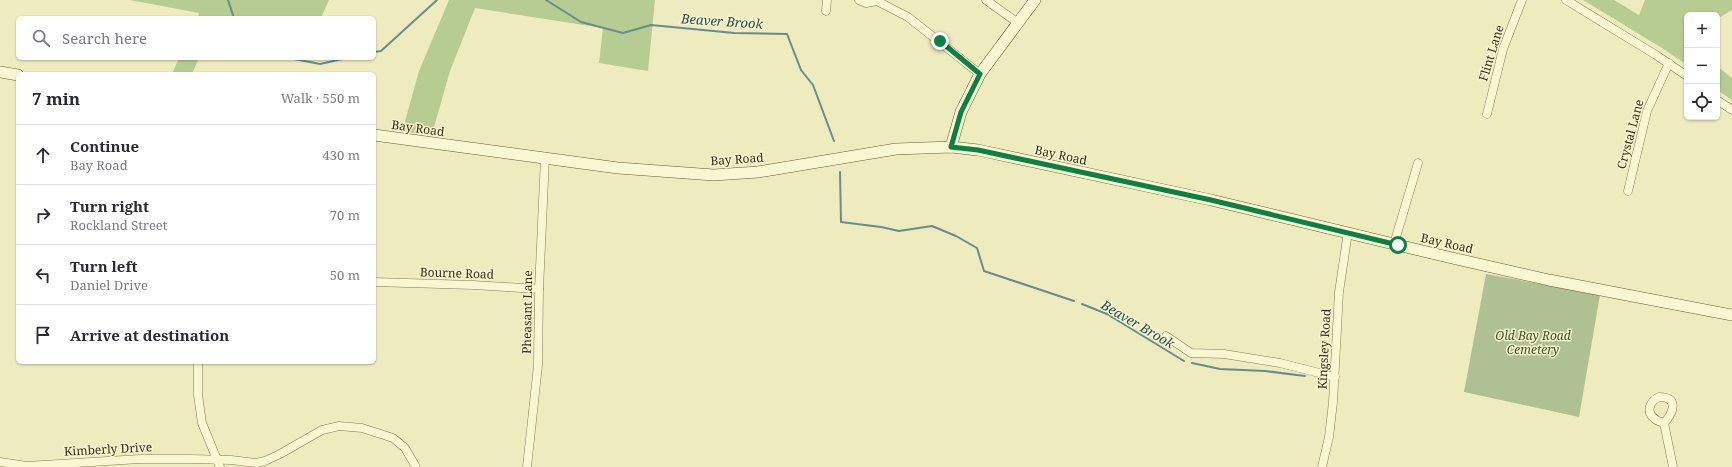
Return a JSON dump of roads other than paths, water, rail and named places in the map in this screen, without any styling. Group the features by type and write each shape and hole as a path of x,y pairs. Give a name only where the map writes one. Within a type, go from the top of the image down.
{"main road":[{"path":"951,147 961,112 980,74 1035,0"},
{"path":"0,72 16,75"},
{"name":"Bay Road","path":"376,135 618,168 714,175 758,172 896,149 951,147 978,150 1211,200 1550,280 1732,315"}],"street":[{"path":"826,11 827,0"},
{"path":"859,0 866,3 877,1 908,17 980,74"},
{"path":"986,0 1018,23"},
{"name":"Flint Lane","path":"1487,114 1503,49 1522,0"},
{"path":"1570,1 1684,74"},
{"name":"Crystal Lane","path":"1628,191 1647,111 1669,63"},
{"path":"1720,102 1732,110"},
{"name":"Pheasant Lane","path":"528,467 538,365 539,289 544,158"},
{"path":"1394,244 1418,163"},
{"name":"Kingsley Road","path":"1322,467 1330,430 1335,377 1339,292 1348,232"},
{"name":"Bourne Road","path":"376,282 539,289"},
{"path":"1166,336 1191,353 1224,354 1290,366 1335,377"},
{"path":"198,364 198,395 202,424 219,463"},
{"path":"1664,423 1673,467"},
{"name":"Kimberly Drive","path":"0,462 27,466 140,459 219,463 256,463 265,461 322,430 331,427 346,426 362,428 393,438 405,448 416,467"}],"waterway":[{"name":"Beaver Brook","path":"228,0 233,16"},
{"name":"Beaver Brook","path":"376,52 381,51 437,0"},
{"name":"Beaver Brook","path":"546,0 581,22 623,33 651,25 734,33 787,34 801,70 813,85 834,141"},
{"name":"Beaver Brook","path":"299,60 320,64 338,60"},
{"name":"Beaver Brook","path":"840,172 841,222 899,231 932,226 956,236 977,248 984,271 1074,301"},
{"name":"Beaver Brook","path":"1082,304 1107,314 1184,361"},
{"name":"Beaver Brook","path":"1192,363 1220,369 1265,371 1305,376"}],"park label":[{"name":"Old Bay Road Cemetery","path":"1533,342"}]}
